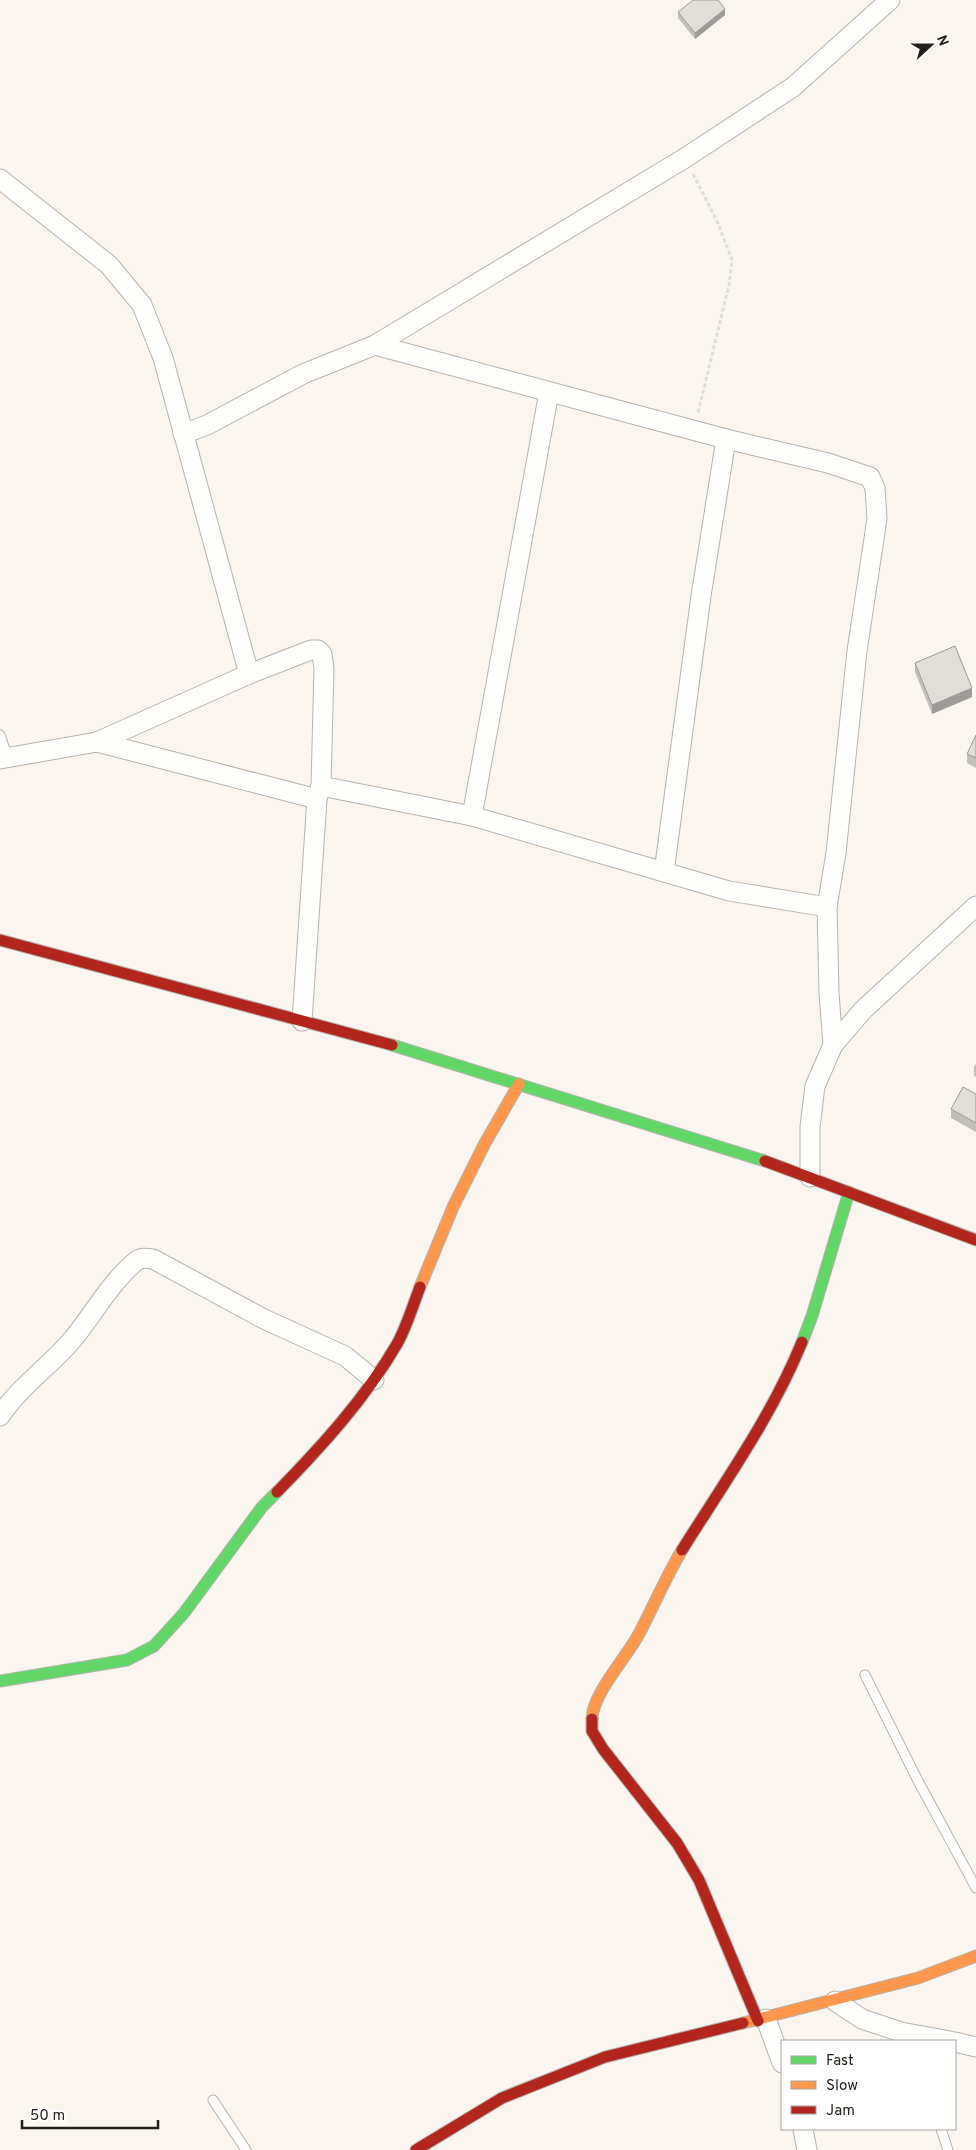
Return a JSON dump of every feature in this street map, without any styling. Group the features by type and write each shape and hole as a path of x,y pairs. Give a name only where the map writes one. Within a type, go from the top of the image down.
{"street":[{"path":"183,434 207,425 303,374 375,345 685,158 793,86 890,0"},
{"path":"0,179 109,265 142,305 163,358 249,674"},
{"path":"375,345 726,439 828,463 870,477 875,488 877,519 857,651 836,853 827,907 829,993 833,1045"},
{"path":"472,816 549,392"},
{"path":"664,872 701,596 726,439"},
{"path":"4,759 97,742 249,674 311,650 318,650 322,654 324,668 319,792 302,1021"},
{"path":"97,742 319,792 472,816 729,891 827,907"},
{"path":"810,1177 810,1127 815,1086 833,1045 863,1010 976,906"},
{"path":"0,940 405,1049 519,1084 772,1163 976,1240"},
{"path":"0,1682 126,1660 154,1646 184,1613 262,1507 320,1448 374,1380 398,1342 454,1207 485,1143 519,1084"},
{"path":"781,2061 699,1880 678,1843 603,1749 592,1731 592,1714 596,1701 639,1634 667,1575 770,1409 793,1364 812,1316 849,1192"},
{"path":"0,1416 16,1394 70,1342 125,1271 137,1260 143,1258 153,1259 264,1320 345,1356 374,1380"},
{"path":"416,2150 444,2143 502,2098 605,2057 835,2001 918,1978 976,1956"},
{"path":"835,2001 862,2019 920,2038 940,2040"},
{"path":"956,2042 976,2047"},
{"path":"803,2130 807,2150"}],"lane":[{"path":"0,736 4,759"},
{"path":"865,1675 917,1779 976,1888"},
{"path":"213,2100 246,2150"},
{"path":"942,2130 948,2150"}],"path":[{"path":"685,158 717,221 732,260 729,286 694,430"}],"building":[{"path":"693,0 718,0 725,9 695,33 678,12"},
{"path":"955,646 972,688 932,705 915,663"},
{"path":"976,735 976,758 967,754"},
{"path":"963,1087 976,1094 976,1123 951,1109"}],"traffic: fast":[{"path":"392,1045 765,1161"},
{"path":"802,1342 812,1316 849,1192"},
{"path":"0,1681 127,1660 154,1646 184,1613 262,1507 277,1492"}],"traffic: slow":[{"path":"420,1287 453,1207 485,1143 519,1084"},
{"path":"592,1719 598,1698 640,1632 682,1550"},
{"path":"743,2023 918,1978 976,1956"}],"traffic: jam":[{"path":"0,940 392,1045"},
{"path":"765,1161 976,1240"},
{"path":"277,1492 326,1440 371,1384 401,1337 420,1287"},
{"path":"682,1550 762,1423 802,1342"},
{"path":"592,1719 592,1731 603,1749 677,1843 699,1880 758,2021"},
{"path":"416,2150 502,2098 605,2057 743,2023"}]}
